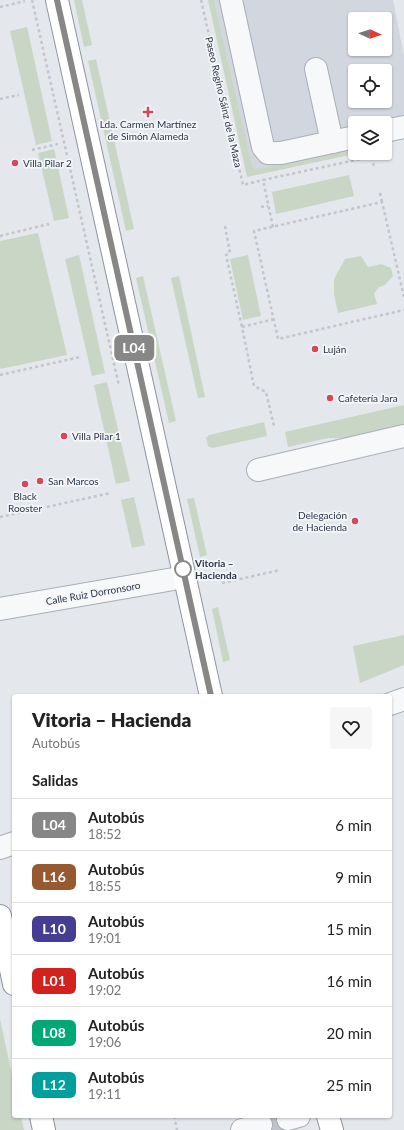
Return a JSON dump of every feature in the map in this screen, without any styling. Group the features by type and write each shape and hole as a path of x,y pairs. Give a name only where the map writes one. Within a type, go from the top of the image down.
{"highway":[{"path":"57,0 211,694"},
{"path":"0,916 12,974"},
{"path":"41,1118 44,1130"},
{"path":"329,1118 332,1130"}],"street":[{"path":"231,0 263,147 268,153 281,153 348,139"},
{"path":"316,69 332,142"},
{"path":"392,130 404,127"},
{"path":"258,470 404,436"},
{"name":"Calle Ruiz Dorronsoro","path":"0,609 185,577"},
{"path":"392,703 404,699"},
{"path":"0,848 12,844"}],"path":[{"name":"Paseo Regino Sáinz de la Maza","path":"201,0 242,185 263,180"},
{"path":"0,7 25,1"},
{"path":"0,99 19,95"},
{"path":"32,150 58,144"},
{"path":"273,227 263,180 358,160"},
{"path":"373,160 374,168"},
{"path":"380,193 404,296"},
{"path":"382,202 254,231 278,339 404,310"},
{"path":"261,207 268,206"},
{"path":"0,236 49,224"},
{"path":"225,226 230,253 226,255 254,386 266,392 274,426"},
{"path":"242,327 274,319"},
{"path":"0,375 80,357"},
{"path":"0,518 111,493"},
{"path":"222,583 280,570"},
{"path":"174,1118 177,1130"}],"shaded area":[{"path":"214,0 393,0 404,56 404,138 392,141 392,116 348,116 348,150 253,171"}],"green space":[{"path":"74,0 82,0 92,45 84,47"},
{"path":"208,0 214,0 253,170 348,150 348,155 247,177"},
{"path":"27,27 52,141 36,145 10,31"},
{"path":"96,59 134,229 126,231 88,61"},
{"path":"54,149 69,218 54,221 38,153"},
{"path":"349,175 354,196 276,214 272,192"},
{"path":"38,233 67,355 0,369 0,241"},
{"path":"79,255 105,373 92,376 65,259"},
{"path":"248,255 261,316 243,320 230,259"},
{"path":"361,256 368,267 381,264 391,268 393,276 385,285 379,287 374,294 377,304 338,313 334,294 334,279 345,259"},
{"path":"143,276 176,421 169,423 136,278"},
{"path":"179,276 205,397 198,398 171,278"},
{"path":"107,382 130,481 116,484 94,385"},
{"path":"404,405 404,430 352,442 340,438 328,438 288,447 285,432"},
{"path":"264,422 267,436 212,448 208,446 206,438 209,435"},
{"path":"134,497 145,545 132,548 121,500"},
{"path":"194,498 207,555 200,557 187,499"},
{"path":"218,607 230,660 223,662 212,609"},
{"path":"404,635 404,665 360,683 353,646"},
{"path":"0,1019 12,1075 12,1118 21,1118 24,1130 0,1130"}],"tunnel":[{"path":"261,1125 288,1119"}],"bus line":[{"name":"L04","path":"57,0 211,694"}],"place":[{"name":"Lda. Carmen Martínez de Simón Alameda","path":"148,112"},
{"name":"Villa Pilar 2","path":"15,163"},
{"name":"Luján","path":"315,349"},
{"name":"Cafetería Jara","path":"330,398"},
{"name":"Villa Pilar 1","path":"64,436"},
{"name":"San Marcos","path":"40,481"},
{"name":"Black Rooster","path":"25,484"},
{"name":"Delegación de Hacienda","path":"355,521"},
{"name":"Vitoria – Hacienda","path":"183,569"}]}
